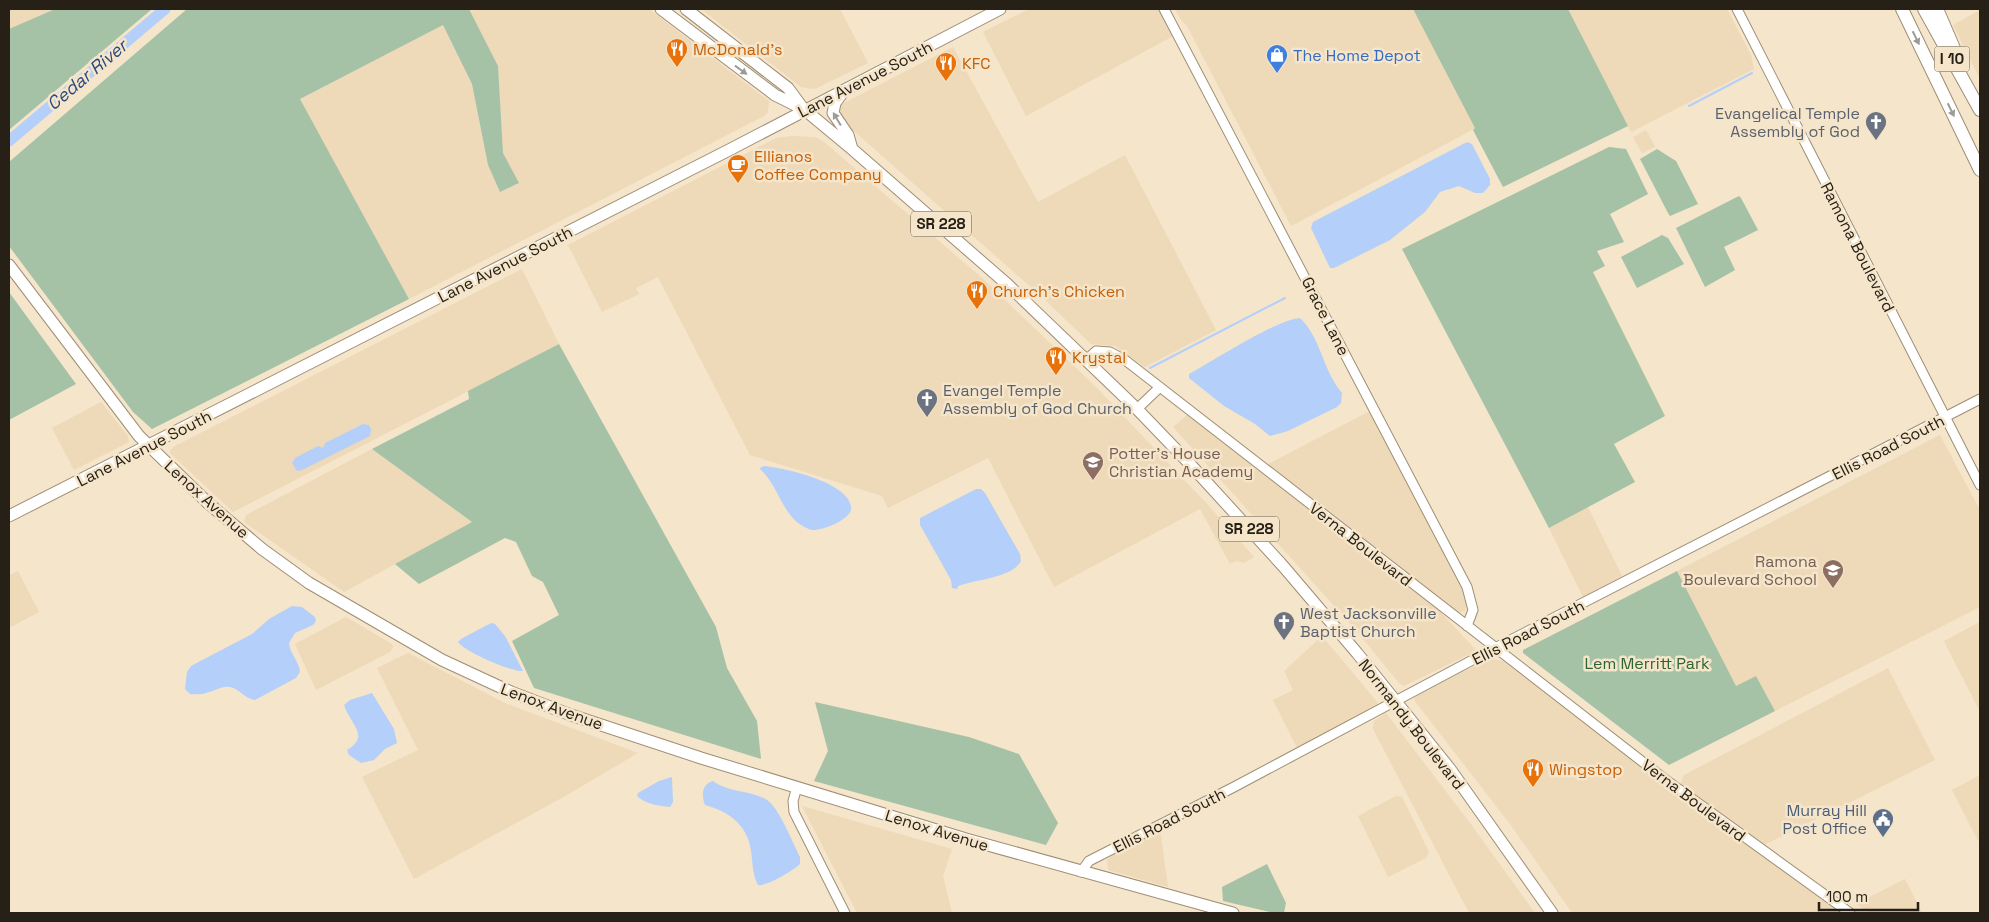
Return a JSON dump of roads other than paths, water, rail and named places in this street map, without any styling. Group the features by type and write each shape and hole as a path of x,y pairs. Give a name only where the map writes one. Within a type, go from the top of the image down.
{"highway":[{"name":"I 10","path":"1902,9 1980,170"},
{"name":"I 10","path":"1924,9 1980,109"},
{"path":"1937,9 1980,109"}],"main road":[{"name":"Normandy Boulevard","path":"661,9 775,95 805,110"},
{"name":"Normandy Boulevard","path":"686,9 788,88 805,110 1008,284 1087,359 1188,462 1279,562 1450,769 1552,913"},
{"name":"Lane Avenue South","path":"9,516 1000,9"},
{"path":"844,90 835,103 832,113 848,134 852,149"},
{"name":"Lenox Avenue","path":"9,265 140,437 227,520 309,583 448,663 510,692 571,715 701,758 1081,872 1233,913"}],"street":[{"name":"Grace Lane","path":"1164,9 1467,587 1473,610 1467,626"},
{"name":"Ramona Boulevard","path":"1737,9 1980,485"},
{"name":"Verna Boulevard","path":"1087,359 1096,351 1110,352 1125,360 1666,780 1850,913"},
{"path":"1137,409 1160,387"},
{"name":"Ellis Road South","path":"1081,872 1089,861 1495,648 1980,399"},
{"path":"797,787 793,801 794,812 846,913"}],"water":[{"path":"1467,142 1472,144 1490,179 1490,185 1483,193 1475,193 1459,186 1440,192 1425,212 1390,240 1334,268 1330,268 1311,228 1313,222"},
{"path":"1300,318 1313,335 1330,375 1342,393 1341,403 1337,407 1288,431 1270,436 1255,424 1224,406 1189,378 1189,374 1245,342 1289,320"},
{"path":"363,424 369,425 371,429 370,436 297,471 292,463 295,458 318,446 323,448 325,443"},
{"path":"764,466 800,473 827,483 847,497 851,511 843,520 830,526 817,530 806,528 798,523 787,511 770,481 760,469"},
{"path":"976,489 981,489 985,493 1020,554 1021,561 1016,567 1002,575 958,586 957,589 952,588 951,580 920,525 920,518"},
{"path":"292,606 302,607 315,617 316,621 313,625 295,633 289,643 300,672 296,678 255,700 230,687 200,694 190,694 185,689 187,672 191,666 252,634 269,619"},
{"path":"491,623 495,624 505,636 523,671 489,661 458,642"},
{"path":"372,693 394,729 397,743 385,749 374,760 361,763 349,755 347,750 358,740 358,735 357,729 344,705 350,700"},
{"path":"672,777 673,802 670,807 648,803 637,796 638,793 659,781"},
{"path":"713,781 726,788 754,794 767,800 776,810 790,835 800,857 800,864 773,881 758,885 746,834 736,820 729,815 705,805 703,790 709,782"}],"waterway":[{"name":"Cedar River","path":"9,141 165,9"},
{"path":"1689,106 1752,73"},
{"path":"1150,368 1285,298"}],"place":[{"name":"McDonald's","path":"677,68"},
{"name":"The Home Depot","path":"1277,74"},
{"name":"KFC","path":"946,82"},
{"name":"Evangelical Temple Assembly of God","path":"1876,141"},
{"name":"Ellianos Coffee Company","path":"738,184"},
{"name":"Church's Chicken","path":"977,310"},
{"name":"Krystal","path":"1056,376"},
{"name":"Evangel Temple Assembly of God Church","path":"927,418"},
{"name":"Potter's House Christian Academy","path":"1093,481"},
{"name":"Ramona Boulevard School","path":"1833,589"},
{"name":"West Jacksonville Baptist Church","path":"1284,641"},
{"name":"Wingstop","path":"1533,788"},
{"name":"Murray Hill Post Office","path":"1883,838"}],"park label":[{"name":"Lem Merritt Park","path":"1647,663"}]}
